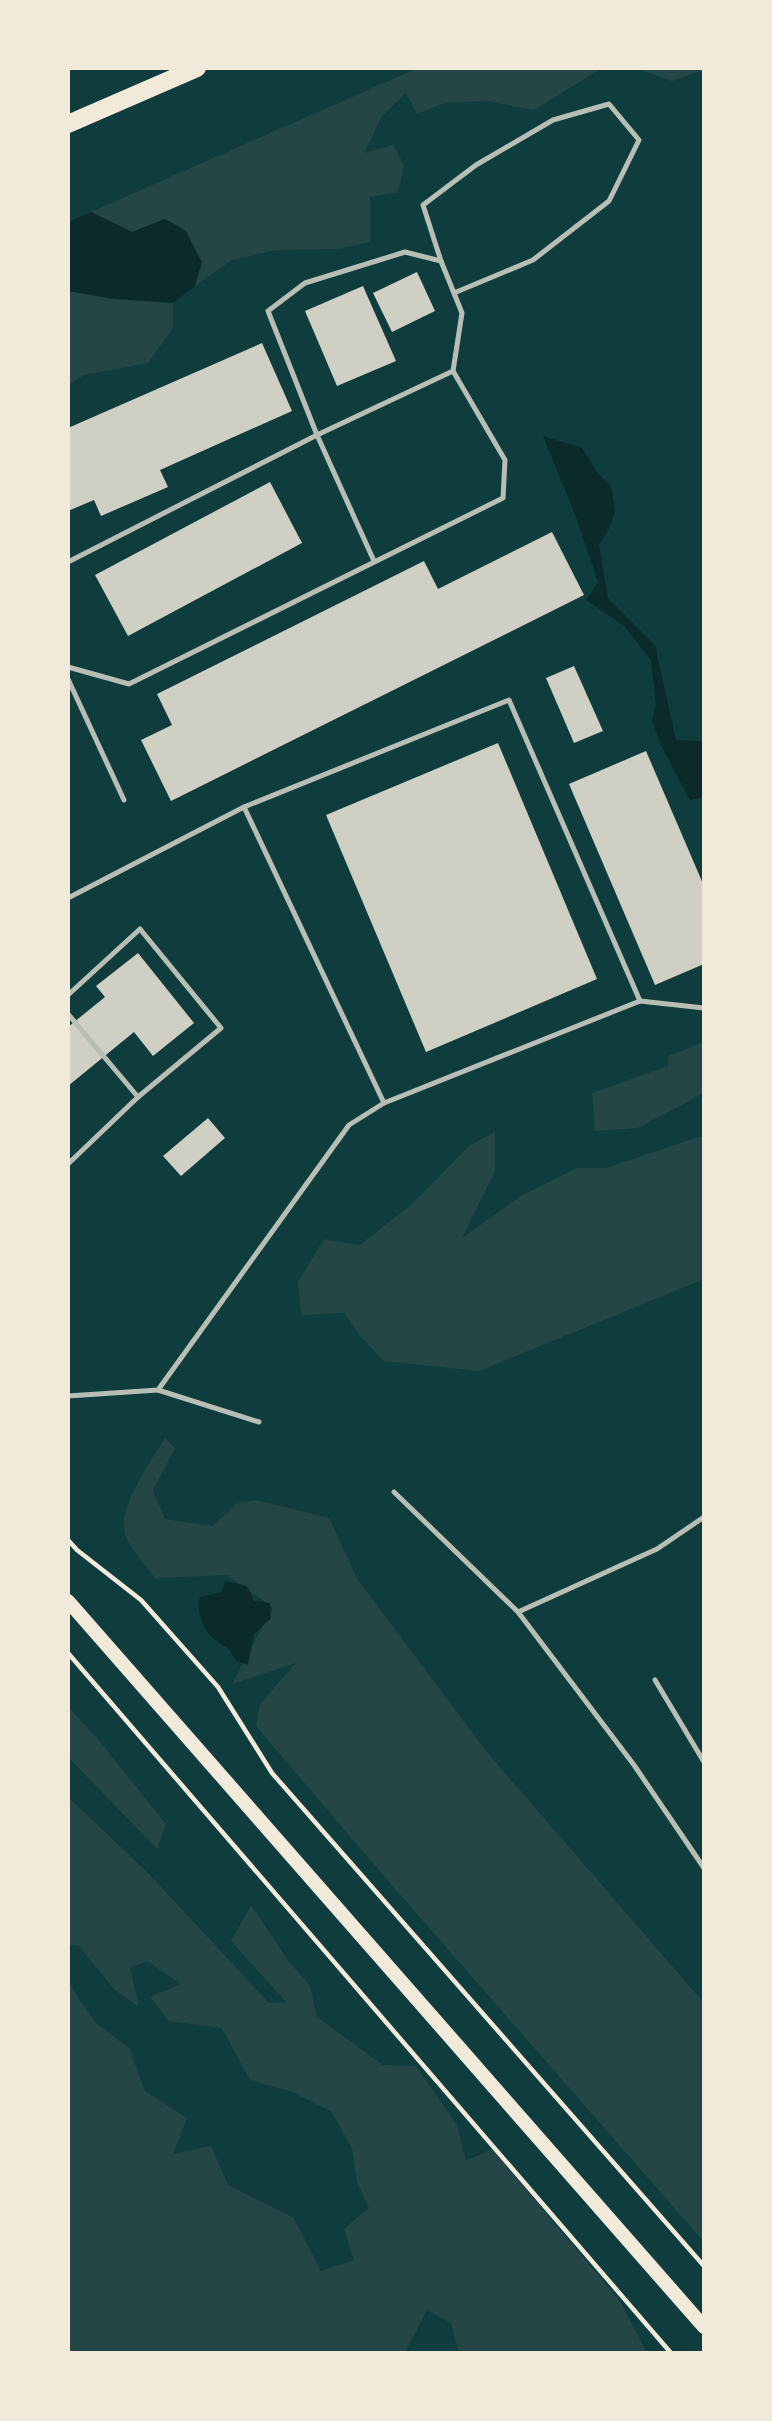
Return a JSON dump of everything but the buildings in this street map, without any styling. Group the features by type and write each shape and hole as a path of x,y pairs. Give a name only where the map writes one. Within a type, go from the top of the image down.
{"main road":[{"path":"68,124 197,68"},
{"path":"68,1601 704,2327"}],"lane":[{"path":"68,667 129,684 503,498 505,460 453,371 462,313 441,261 423,205 476,165 553,120 610,104 639,140 609,201 533,260 454,293"},
{"path":"374,561 317,435 268,312 305,283 405,252 441,261"},
{"path":"68,562 317,435 453,371"},
{"path":"68,679 124,800"},
{"path":"68,898 244,807 509,700 640,1001"},
{"path":"244,807 384,1103"},
{"path":"68,995 140,929 221,1028 138,1097 68,1164"},
{"path":"158,1390 349,1125 384,1103 640,1001 704,1008"},
{"path":"68,1014 138,1097"},
{"path":"68,1396 158,1390 260,1422"},
{"path":"394,1492 518,1612 634,1765 704,1868"},
{"path":"518,1612 657,1549 704,1517"},
{"path":"655,1680 704,1762"}],"path":[{"path":"68,1540 141,1600 218,1687 272,1773 704,2266"},
{"path":"68,1653 671,2353"}],"shaded area":[{"path":"418,68 602,68 534,110 488,101 444,103 417,114 406,93 382,116 364,153 393,145 404,165 398,192 370,197 370,242 337,249 276,250 232,260 195,286 202,262 165,219 132,232 91,212"},
{"path":"636,68 704,68 704,70 672,81"},
{"path":"91,212 132,232 165,219 185,230 202,262 195,286 173,303 115,299 68,291 68,222"},
{"path":"68,291 115,299 173,303 173,328 148,363 84,375 68,385"},
{"path":"543,436 582,448 597,472 612,488 615,512 599,545 608,598 655,645 676,740 700,741 704,738 704,797 690,800 661,746 652,721 656,704 651,660 624,626 586,600 598,582 576,517"},
{"path":"704,1042 704,1093 638,1128 595,1131 592,1093 668,1066 668,1056"},
{"path":"495,1132 495,1171 462,1238 521,1196 577,1168 606,1168 704,1135 704,1279 479,1371 384,1361 362,1338 344,1313 301,1315 298,1282 324,1239 360,1245 412,1204 469,1146"},
{"path":"165,1438 175,1448 153,1490 165,1519 213,1526 237,1503 256,1500 329,1518 358,1580 486,1751 704,2003 704,2242 256,1726 260,1704 296,1663 232,1684 273,1607 226,1575 155,1578 132,1547 126,1537 125,1514 136,1486"},
{"path":"225,1581 247,1586 254,1601 270,1603 271,1618 254,1634 248,1665 236,1661 230,1650 206,1631 200,1616 200,1597 222,1592"},
{"path":"68,1707 96,1737 166,1824 157,1849 68,1757"},
{"path":"68,1797 148,1873 269,2003 286,2002 231,1941 251,1905 287,1959 310,1986 317,2017 383,2065 416,2066 457,2125 466,2161 492,2149 620,2301 647,2353 459,2353 451,2323 427,2310 405,2353 68,2353 68,1978 74,1992 96,2023 129,2048 145,2091 187,2118 173,2154 211,2146 228,2185 294,2218 321,2271 354,2260 344,2229 369,2208 357,2182 352,2148 331,2111 293,2092 250,2080 222,2028 169,2021 150,1997 181,1984 147,1961 130,1968 139,2007 115,1990 78,1945 68,1945"}]}
